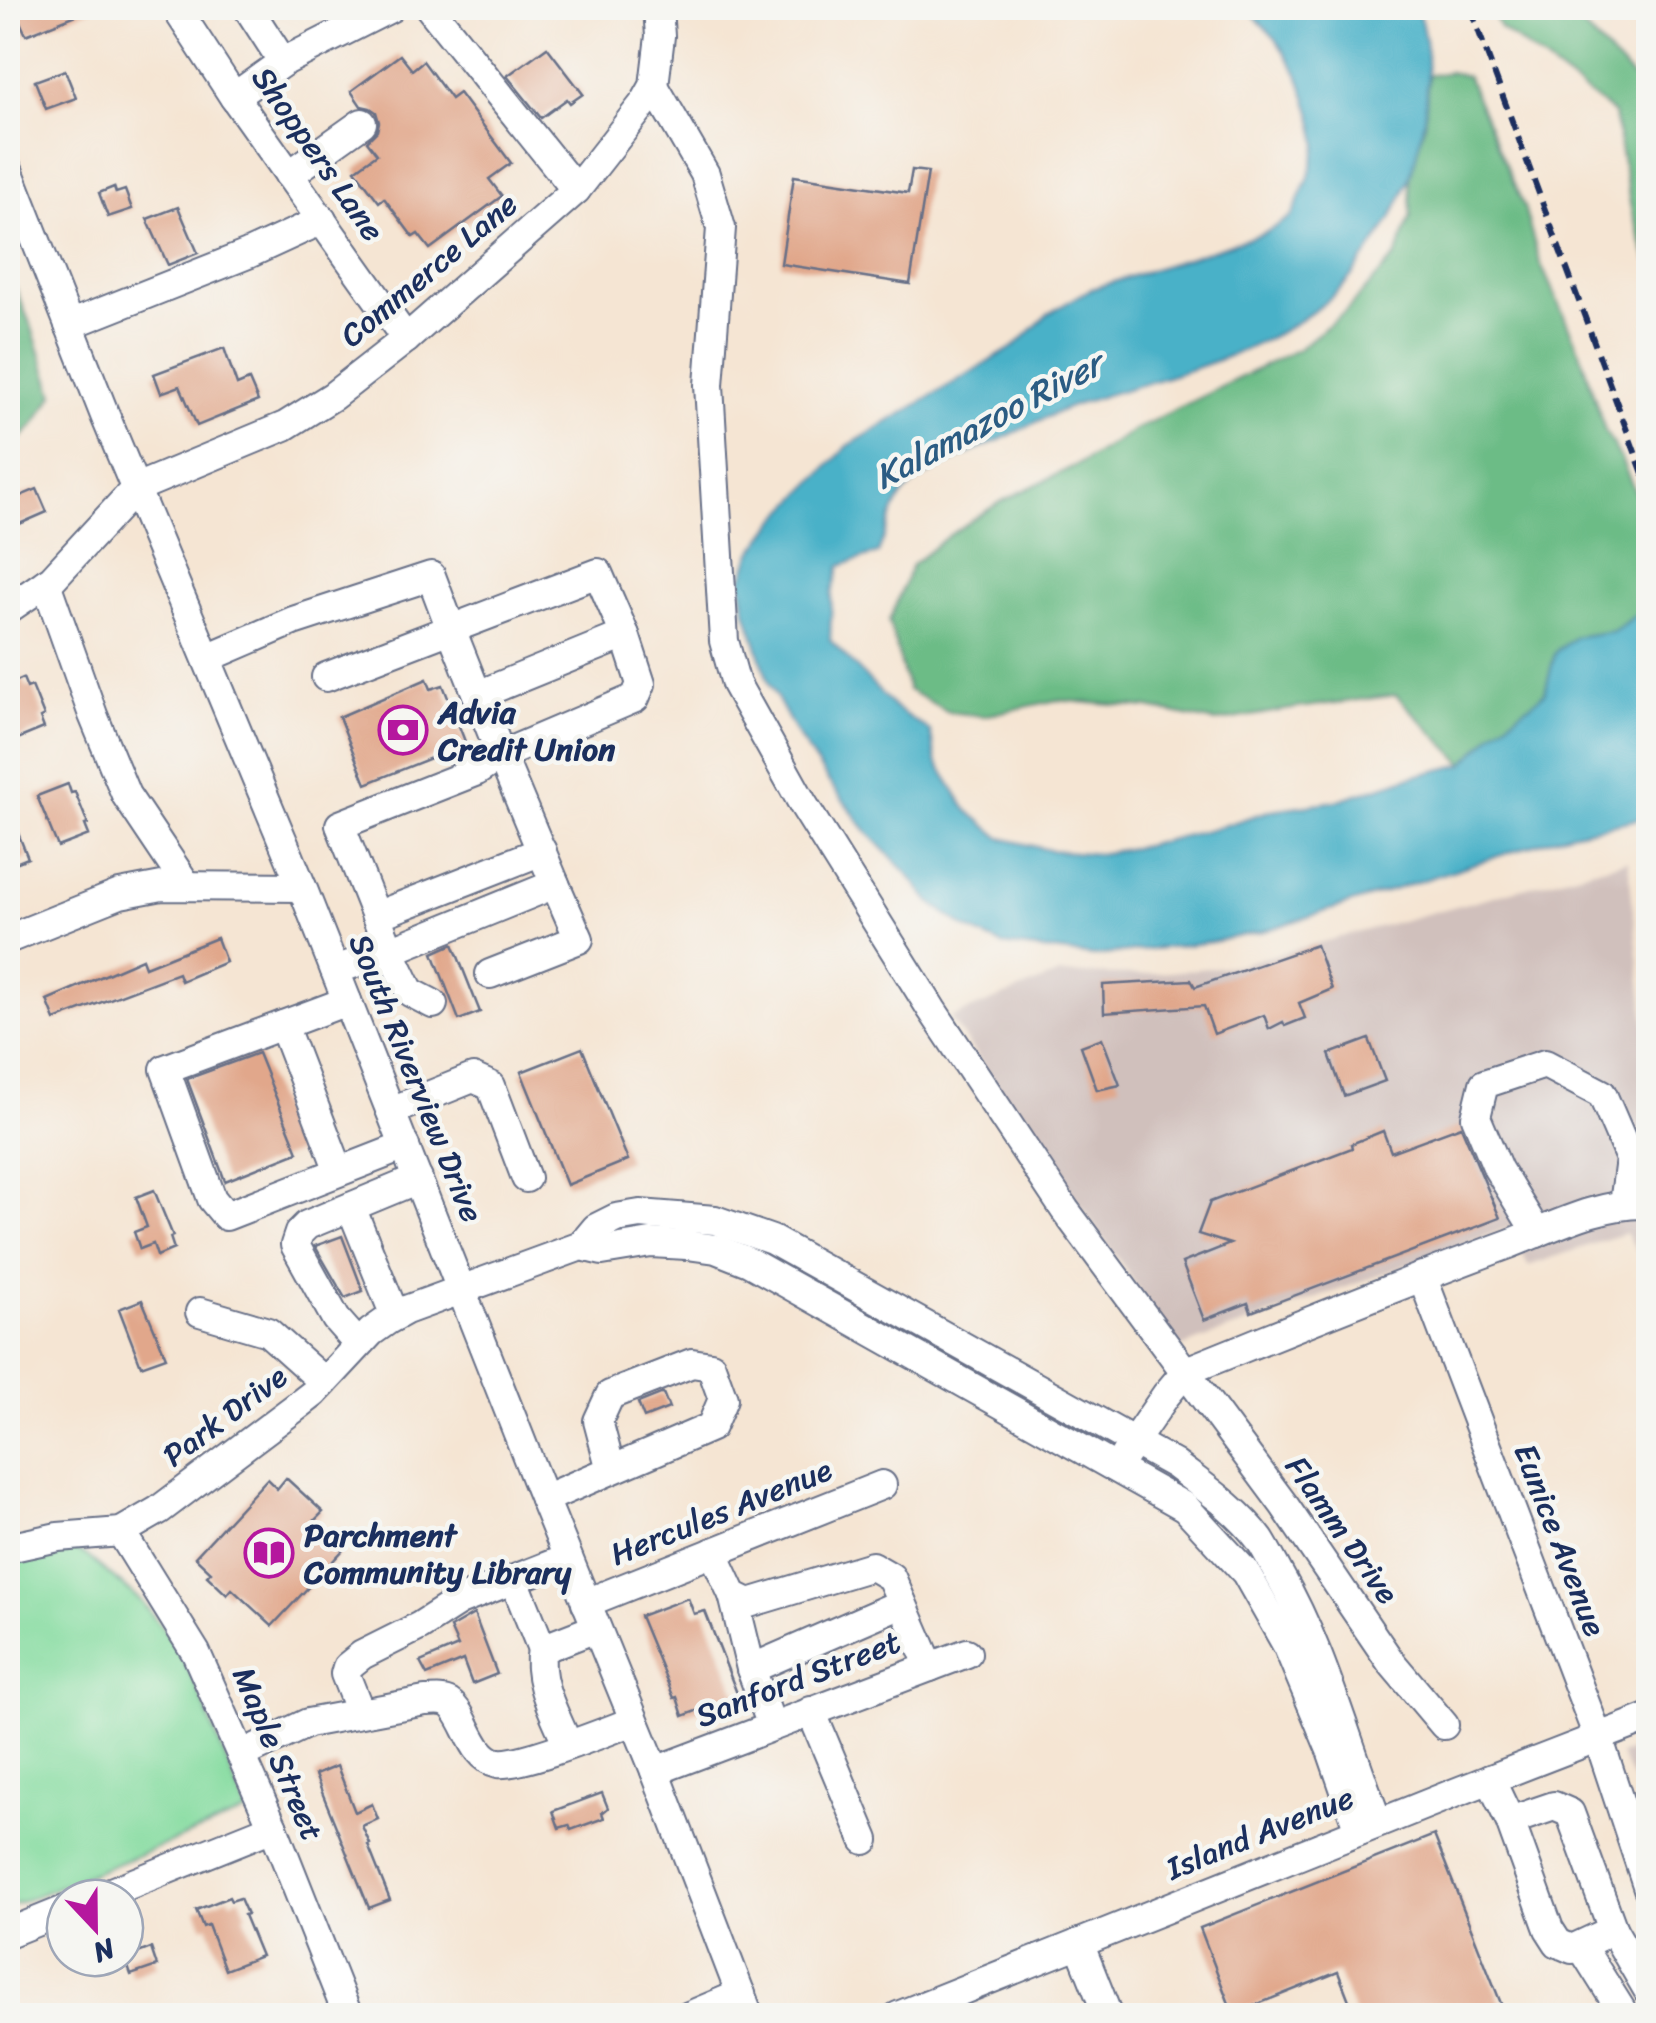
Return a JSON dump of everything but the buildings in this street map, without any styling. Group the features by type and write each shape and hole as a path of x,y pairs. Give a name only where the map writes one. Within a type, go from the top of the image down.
{"street":[{"name":"Shoppers Lane","path":"176,8 206,58 406,339"},
{"path":"248,8 284,62"},
{"path":"234,97 284,62 390,8"},
{"path":"430,8 576,190"},
{"name":"Commerce Lane","path":"136,488 285,426 333,396 406,339 576,190 654,86 659,55 658,8"},
{"name":"Flamm Drive","path":"654,86 704,174 721,228 709,385 724,641 736,684 804,804 995,1107 1065,1210 1284,1505 1390,1660 1444,1725"},
{"path":"290,175 362,123"},
{"name":"South Riverview Drive","path":"8,170 302,886 745,2005"},
{"path":"69,325 248,254 322,220"},
{"path":"8,610 46,583 136,488"},
{"path":"326,677 598,574 625,635 640,684 635,698 500,755 478,771 340,825 410,992 432,1004"},
{"path":"207,658 293,621 431,576 500,755 579,939 490,974"},
{"path":"46,583 126,794 188,886"},
{"path":"478,695 625,635"},
{"path":"376,916 542,850"},
{"path":"335,970 555,884"},
{"path":"8,938 120,894 162,886 302,886"},
{"path":"347,1001 165,1069 212,1199 226,1216 405,1146"},
{"path":"278,1027 339,1171"},
{"path":"1116,1468 1186,1371 1422,1276 1536,1234 1584,1215 1636,1204 1630,1159 1602,1094 1546,1064 1484,1084 1476,1116 1498,1169 1536,1234"},
{"path":"391,1110 473,1078 482,1080 490,1086 526,1178"},
{"path":"358,1344 336,1320 295,1246 299,1233 307,1226 418,1179"},
{"path":"351,1207 395,1316"},
{"path":"640,1214 715,1220 772,1240 1174,1464 1218,1498 1259,1539 1295,1602 1326,1675 1369,1827 1331,1750 1288,1647 1246,1573 1185,1508 749,1262 716,1249 687,1245 652,1243 602,1251 580,1246 596,1228 616,1218 640,1214"},
{"name":"Park Drive","path":"8,1548 58,1537 121,1532 159,1510 283,1418 314,1393 371,1332 395,1316 580,1246"},
{"name":"Eunice Avenue","path":"1422,1276 1598,1737 1648,1888"},
{"path":"200,1312 268,1332 324,1382"},
{"path":"544,1499 712,1427 723,1399 712,1366 692,1363 610,1396 598,1421 611,1470"},
{"name":"Hercules Avenue","path":"542,1650 591,1616 713,1552 882,1485"},
{"name":"Maple Street","path":"121,1532 196,1653 273,1828 348,2016"},
{"path":"713,1552 732,1596 751,1669 772,1726"},
{"path":"360,1712 345,1674 347,1667 362,1655 420,1626 459,1600 568,1558"},
{"path":"732,1596 750,1604 872,1566 891,1577 930,1666"},
{"path":"514,1580 542,1650 539,1660 546,1693 568,1745"},
{"path":"751,1669 902,1603"},
{"name":"Sanford Street","path":"655,1772 967,1653"},
{"path":"241,1755 308,1722 442,1700 452,1705 473,1741 490,1760 502,1764 634,1721"},
{"path":"811,1711 865,1840"},
{"name":"Island Avenue","path":"898,2016 1648,1718"},
{"path":"1490,1779 1558,1944 1572,1949 1613,1930"},
{"path":"1510,1821 1554,1806 1570,1814 1613,1930 1648,1990"},
{"path":"145,1879 273,1828"},
{"path":"8,1933 45,1918"},
{"path":"1079,1943 1108,2016"},
{"path":"1580,1946 1625,2016"},
{"path":"688,2016 745,2005"}],"shaded area":[{"path":"1628,860 1648,1048 1648,1269 1625,1233 1528,1266 1510,1227 1180,1348 950,1018 1059,974 1141,975 1236,965"},
{"path":"1648,1745 1648,1811 1620,1755"}],"green space":[{"path":"1491,8 1564,8 1648,93 1648,261 1632,214 1614,114 1500,28"},
{"path":"1450,72 1467,76 1524,207 1539,260 1580,352 1605,431 1642,508 1648,549 1646,607 1614,631 1576,637 1555,653 1545,693 1494,732 1464,764 1396,695 1215,722 1149,708 1057,700 983,716 949,712 908,690 889,621 912,565 1000,502 1300,348 1345,312 1396,256 1411,215 1410,176 1424,125 1429,75"},
{"path":"13,283 54,395 33,426 8,450 8,284"},
{"path":"61,1544 86,1555 140,1600 174,1642 196,1685 247,1812 81,1878 45,1878 45,1892 8,1907 8,1561"}],"water":[{"name":"Kalamazoo River","path":"1246,8 1417,8 1426,45 1424,120 1408,182 1377,241 1342,287 1285,330 1219,360 1060,411 950,462 915,483 898,503 878,553 840,566 832,593 830,640 895,708 930,731 936,761 967,810 1001,838 1049,850 1098,854 1144,846 1272,810 1336,801 1464,764 1494,732 1545,693 1555,653 1575,637 1614,631 1646,607 1648,596 1648,817 1570,833 1264,931 1211,942 1094,956 1002,945 966,928 930,902 829,782 769,683 745,608 741,582 751,554 778,518 848,446 1015,346 1048,314 1089,290 1265,233 1292,216 1318,143 1312,115 1298,74 1276,39"}],"railway":[{"path":"1470,8 1648,487"}],"place":[{"name":"Advia Credit Union","path":"403,730"},
{"name":"Parchment Community Library","path":"269,1553"}]}
